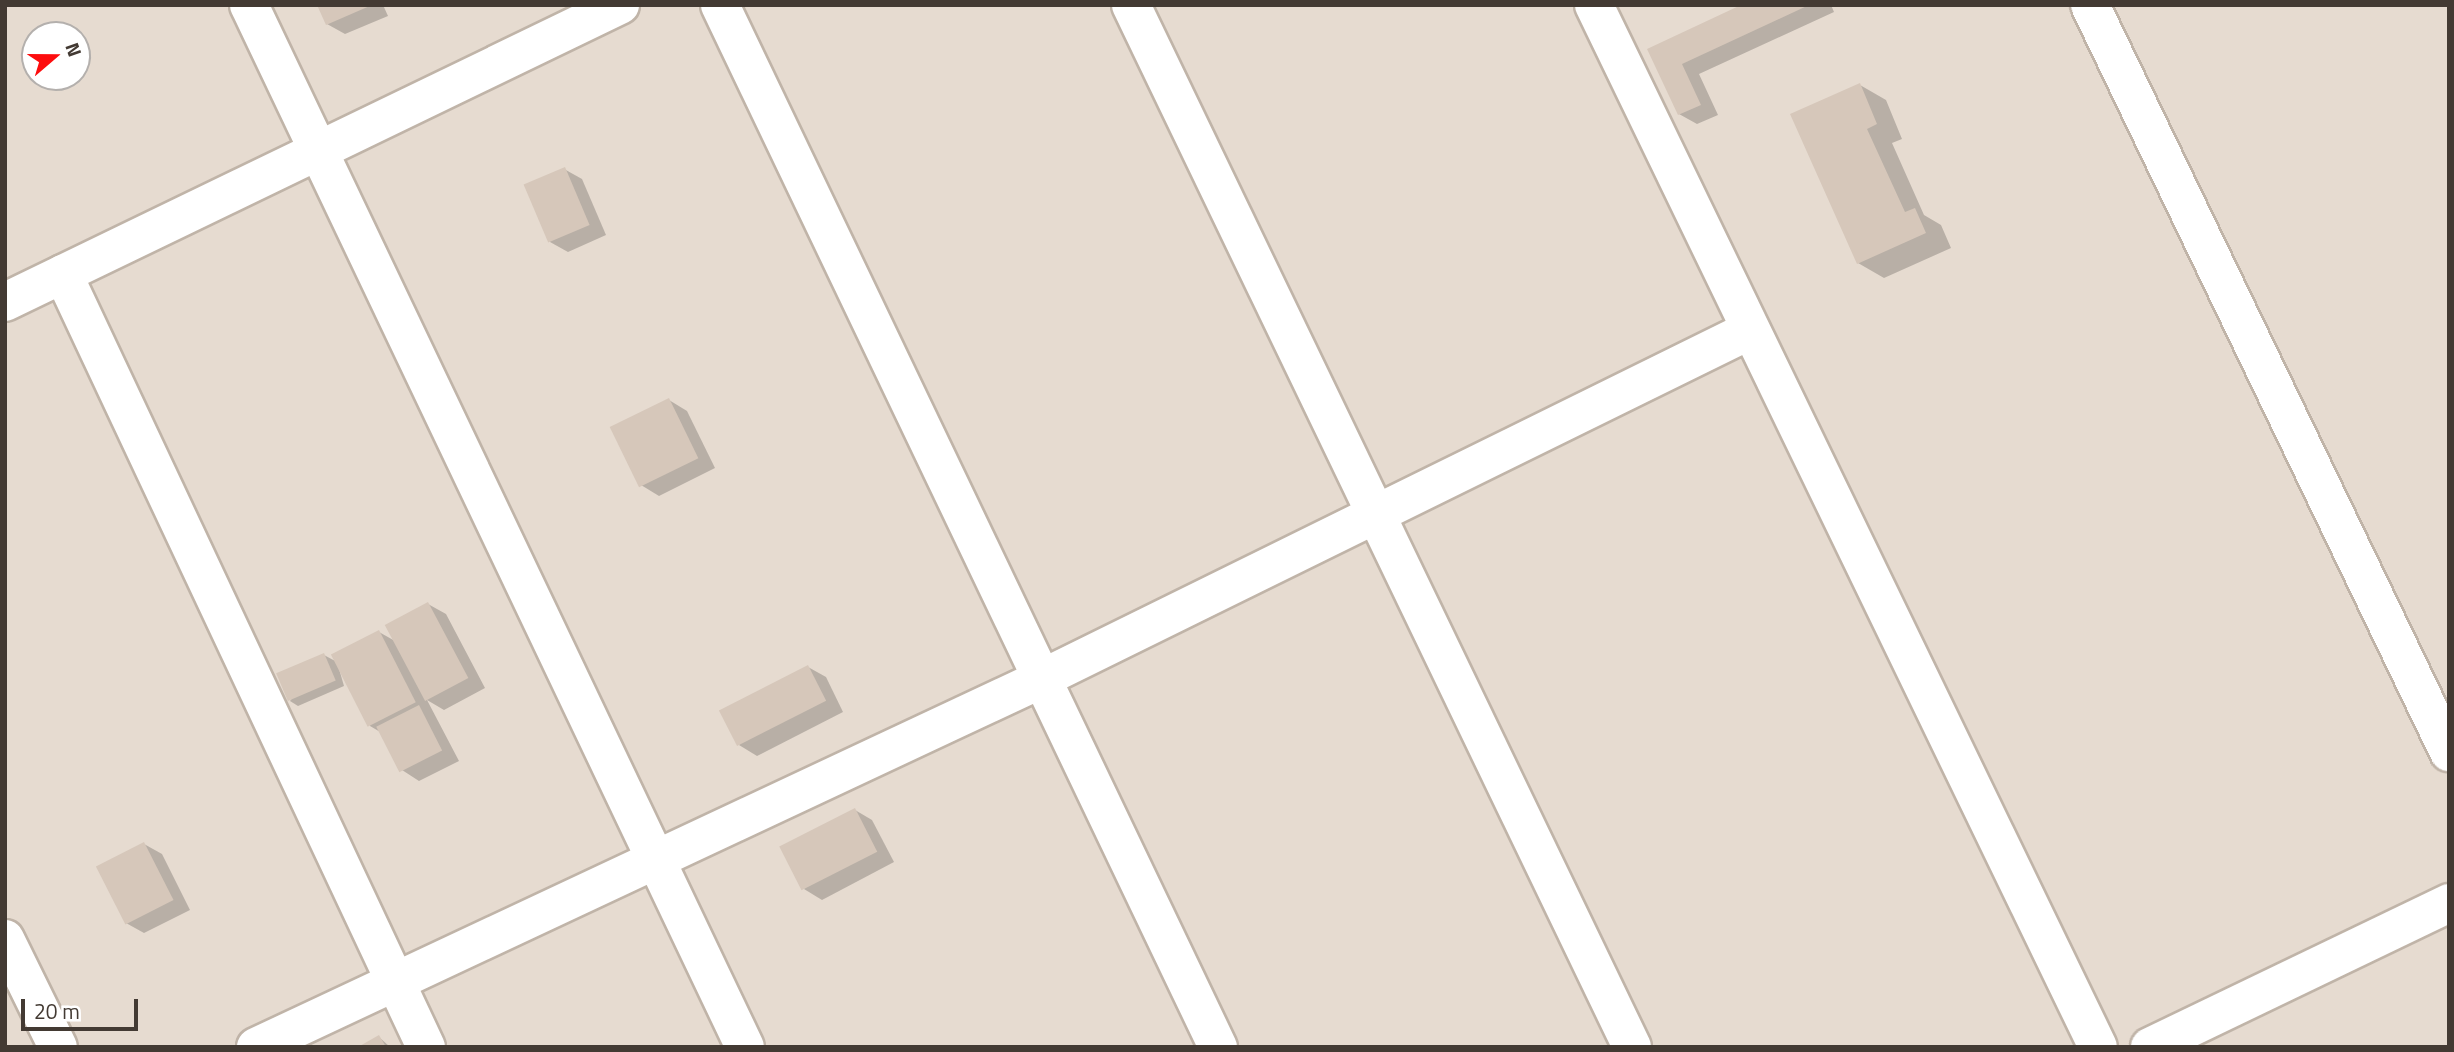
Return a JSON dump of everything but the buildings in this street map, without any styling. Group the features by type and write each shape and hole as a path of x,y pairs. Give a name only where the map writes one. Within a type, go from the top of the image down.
{"street":[{"path":"249,5 745,1047"},
{"path":"5,302 620,5"},
{"path":"720,5 1039,680 1218,1047"},
{"path":"1131,5 1372,514 1632,1047"},
{"path":"1594,5 1748,331 2098,1047"},
{"path":"2090,5 2449,751"},
{"path":"63,274 426,1047"},
{"path":"256,1047 393,980 1039,680 1748,331"},
{"path":"2150,1047 2449,903"},
{"path":"5,939 58,1047"}],"shaded area":[{"path":"5,5 2449,5 2449,1047 5,1047"}]}
